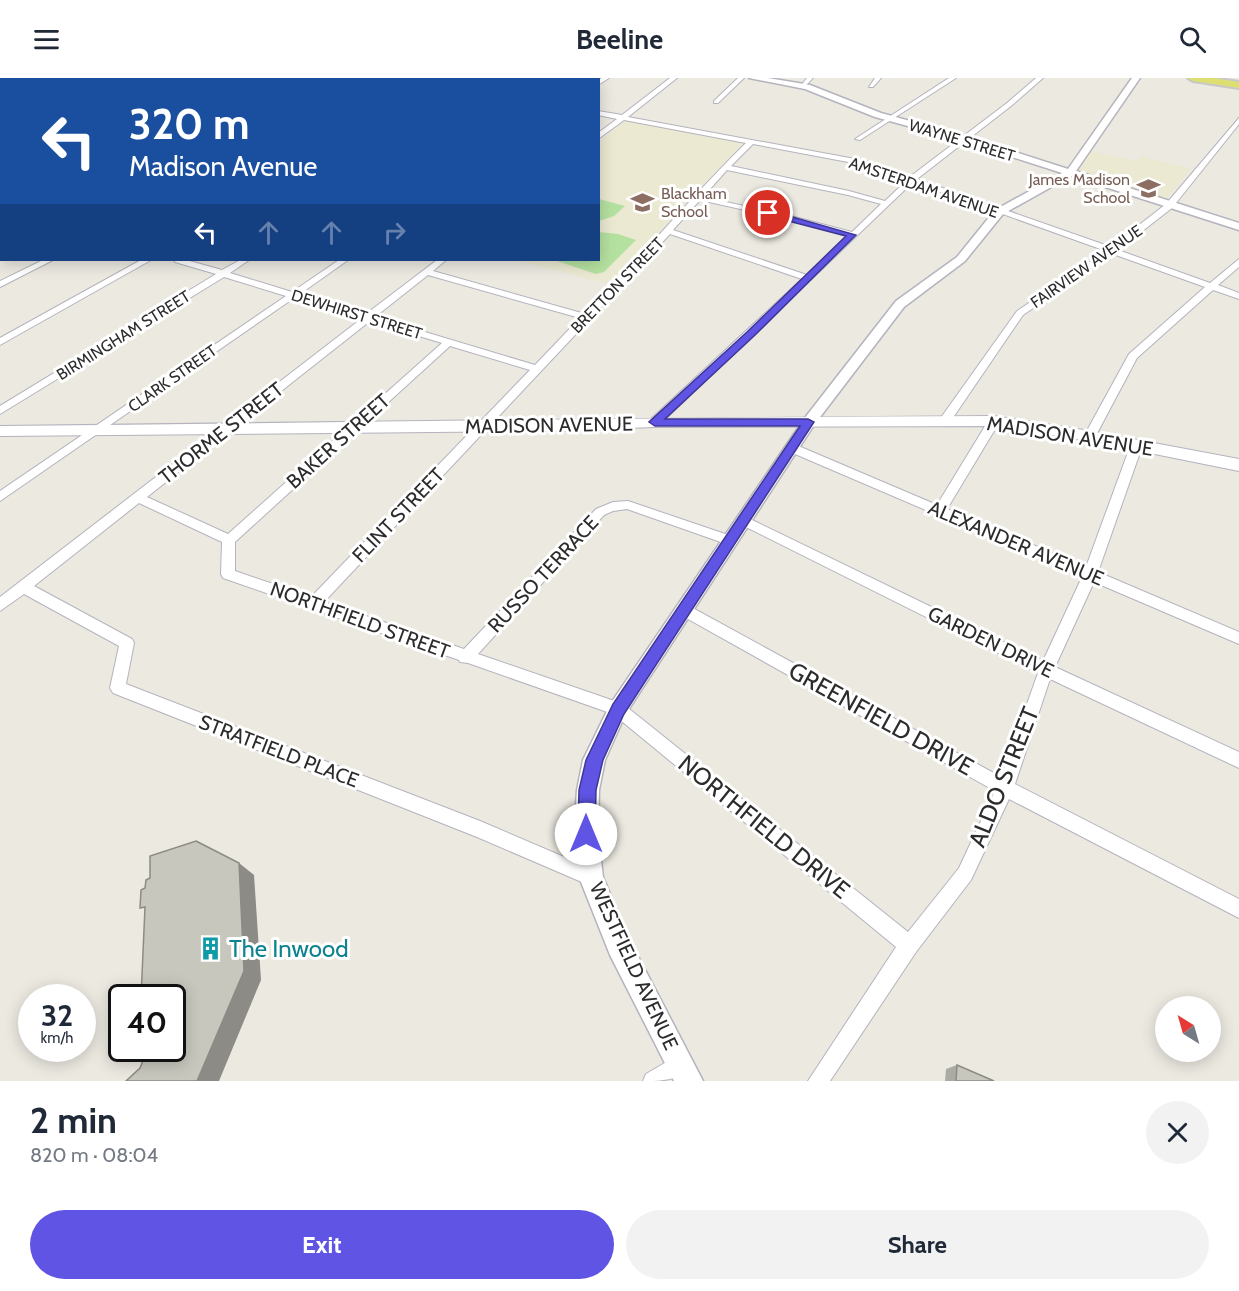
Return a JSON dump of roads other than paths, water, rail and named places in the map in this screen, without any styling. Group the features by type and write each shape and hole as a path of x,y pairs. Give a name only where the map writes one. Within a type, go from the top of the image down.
{"main road":[{"path":"1194,78 1239,84"},
{"path":"1208,78 1239,84"},
{"name":"MADISON AVENUE","path":"0,431 481,427 655,422 994,421 1137,444 1239,465"}],"street":[{"path":"600,136 674,78"},
{"path":"716,102 741,78"},
{"name":"WAYNE STREET","path":"753,78 802,86 891,119 965,139 1239,227"},
{"path":"802,86 810,78"},
{"path":"872,86 878,78"},
{"path":"858,140 953,78"},
{"path":"655,422 910,180 1040,78"},
{"name":"WESTFIELD AVENUE","path":"685,1073 619,946 591,877 586,834 588,790 594,760 618,709 808,422 900,304 961,259 999,212 1070,173 1136,78"},
{"name":"AMSTERDAM AVENUE","path":"600,113 866,164 1239,296"},
{"name":"FAIRVIEW AVENUE","path":"944,422 1020,313 1112,251 1169,206 1239,120"},
{"name":"BRETTON STREET","path":"481,427 699,198 724,167 751,142"},
{"path":"724,167 849,193 885,203"},
{"path":"699,198 791,218 852,235"},
{"path":"668,231 808,278"},
{"path":"0,284 47,261"},
{"path":"0,342 145,261"},
{"name":"DEWHIRST STREET","path":"181,261 536,369"},
{"name":"BIRMINGHAM STREET","path":"0,411 243,261"},
{"name":"CLARK STREET","path":"0,497 343,261"},
{"name":"THORME STREET","path":"0,605 441,261"},
{"path":"1090,436 1133,356 1239,262"},
{"path":"426,272 586,317"},
{"name":"BAKER STREET","path":"229,540 448,342"},
{"path":"940,510 994,421"},
{"name":"FLINT STREET","path":"314,603 481,427"},
{"name":"ALDO STREET","path":"818,1081 909,945 965,874 1005,788 1046,670 1090,575 1137,444"},
{"name":"ALEXANDER AVENUE","path":"792,448 1239,638"},
{"path":"139,498 229,540"},
{"name":"RUSSO TERRACE","path":"465,658 606,508 628,505 732,540"},
{"name":"GARDEN DRIVE","path":"744,521 1046,670 1239,760"},
{"name":"NORTHFIELD STREET","path":"229,540 228,574 465,658 618,709"},
{"name":"STRATFIELD PLACE","path":"23,587 127,643 118,688 480,830 591,877"},
{"name":"GREENFIELD DRIVE","path":"684,610 1005,788 1239,909"},
{"name":"NORTHFIELD DRIVE","path":"618,709 909,945"},
{"path":"653,1081 685,1073"}],"place":[{"name":"James Madison School","path":"1148,188"},
{"name":"Blackham School","path":"643,202"},
{"name":"The Inwood","path":"211,949"}]}
